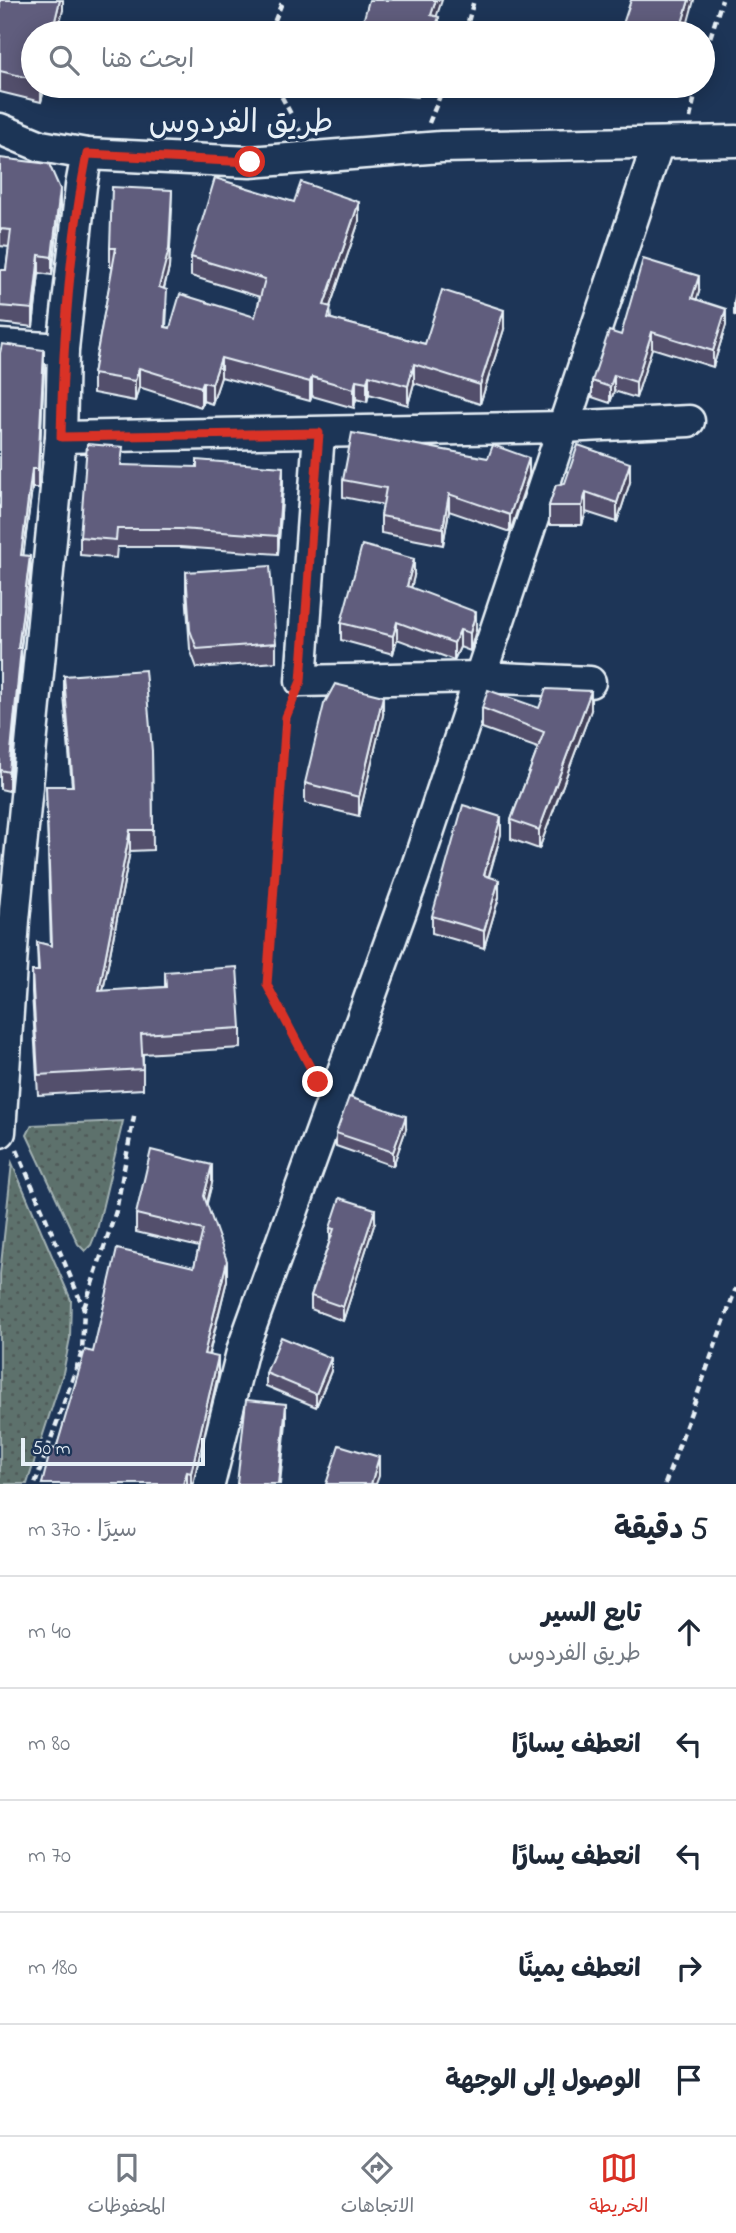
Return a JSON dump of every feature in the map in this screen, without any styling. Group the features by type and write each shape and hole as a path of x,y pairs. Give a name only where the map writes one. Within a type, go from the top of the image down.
{"street":[{"name":"طريق الفردوس","path":"0,129 41,146 87,154 250,162 418,149 736,141"},
{"path":"209,1484 243,1348 413,878 658,143"},
{"name":"طريق الفردوس","path":"0,150 41,146"},
{"path":"1,1123 7,919 61,437 63,349 87,154"},
{"path":"0,345 63,349"},
{"path":"61,437 563,427 689,421"},
{"path":"319,433 301,681 479,677 590,682"}],"path":[{"path":"275,21 283,0"},
{"path":"468,21 474,0"},
{"path":"715,22 722,0"},
{"path":"282,98 315,158"},
{"path":"418,149 439,98"},
{"path":"301,681 286,717 267,985 318,1082"},
{"path":"35,1484 82,1352 83,1309 116,1211 135,1111"},
{"path":"1,1123 83,1309"},
{"path":"665,1484 736,1288"}],"green space":[{"path":"123,1121 97,1230 91,1245 85,1251 78,1244 27,1135 32,1125"},
{"path":"12,1163 71,1300 70,1338 63,1373 27,1484 0,1484 0,1274"}],"building":[{"path":"0,0 60,0 55,21 21,21 21,76 0,71"},
{"path":"369,0 436,0 431,15 439,17 438,21 363,21"},
{"path":"631,0 689,0 683,21 624,21"},
{"path":"0,158 49,164 60,189 52,257 39,255 33,309 0,306 0,270 6,270 11,230 0,229"},
{"path":"215,178 294,202 301,182 359,202 324,305 331,307 328,318 425,344 442,290 504,310 480,385 414,364 408,386 369,375 367,382 356,380 354,389 312,377 310,382 221,358 212,384 203,382 201,387 139,368 135,381 93,374 116,248 110,248 112,187 172,190 169,249 159,287 167,290 165,327 170,328 180,294 255,317 265,279 191,257"},
{"path":"643,259 699,276 692,298 726,309 713,351 652,332 636,382 614,375 610,387 592,381 609,331 621,335"},
{"path":"2,344 44,350 38,469 32,469 21,555 30,556 18,648 21,648 9,772 0,770"},
{"path":"352,433 488,458 493,445 529,458 510,515 449,494 443,528 381,516 386,488 343,480"},
{"path":"87,444 123,447 121,465 197,467 197,460 283,467 278,536 180,529 117,529 116,540 80,537"},
{"path":"578,445 630,463 617,503 586,492 582,506 549,506 556,485 565,483"},
{"path":"362,545 414,559 407,586 476,612 470,633 460,630 454,643 397,622 393,636 341,623"},
{"path":"270,566 276,643 197,649 190,630 186,572"},
{"path":"145,670 152,751 153,830 130,830 99,991 166,987 165,972 237,967 241,1028 141,1034 143,1069 38,1075 32,971 39,971 37,942 52,946 46,786 73,786 64,676"},
{"path":"335,684 383,696 359,797 305,783 324,704"},
{"path":"546,689 591,691 539,830 511,820 544,732 482,708 488,690 539,708"},
{"path":"463,805 501,817 484,875 499,880 484,931 432,916"},
{"path":"349,1097 406,1116 393,1152 336,1133"},
{"path":"151,1150 212,1165 204,1196 227,1261 204,1354 218,1357 191,1473 187,1472 183,1484 42,1484 51,1448 56,1449 85,1350 93,1352 117,1249 194,1267 203,1230 136,1214"},
{"path":"340,1198 375,1209 343,1307 311,1296 334,1229 330,1228"},
{"path":"281,1337 331,1358 316,1394 266,1373"},
{"path":"246,1400 286,1404 278,1484 237,1484"},
{"path":"339,1445 379,1457 371,1484 326,1484"}],"route":[{"path":"250,162 87,154 63,349 61,437 319,433 301,681 286,717 267,985 318,1082"}]}
